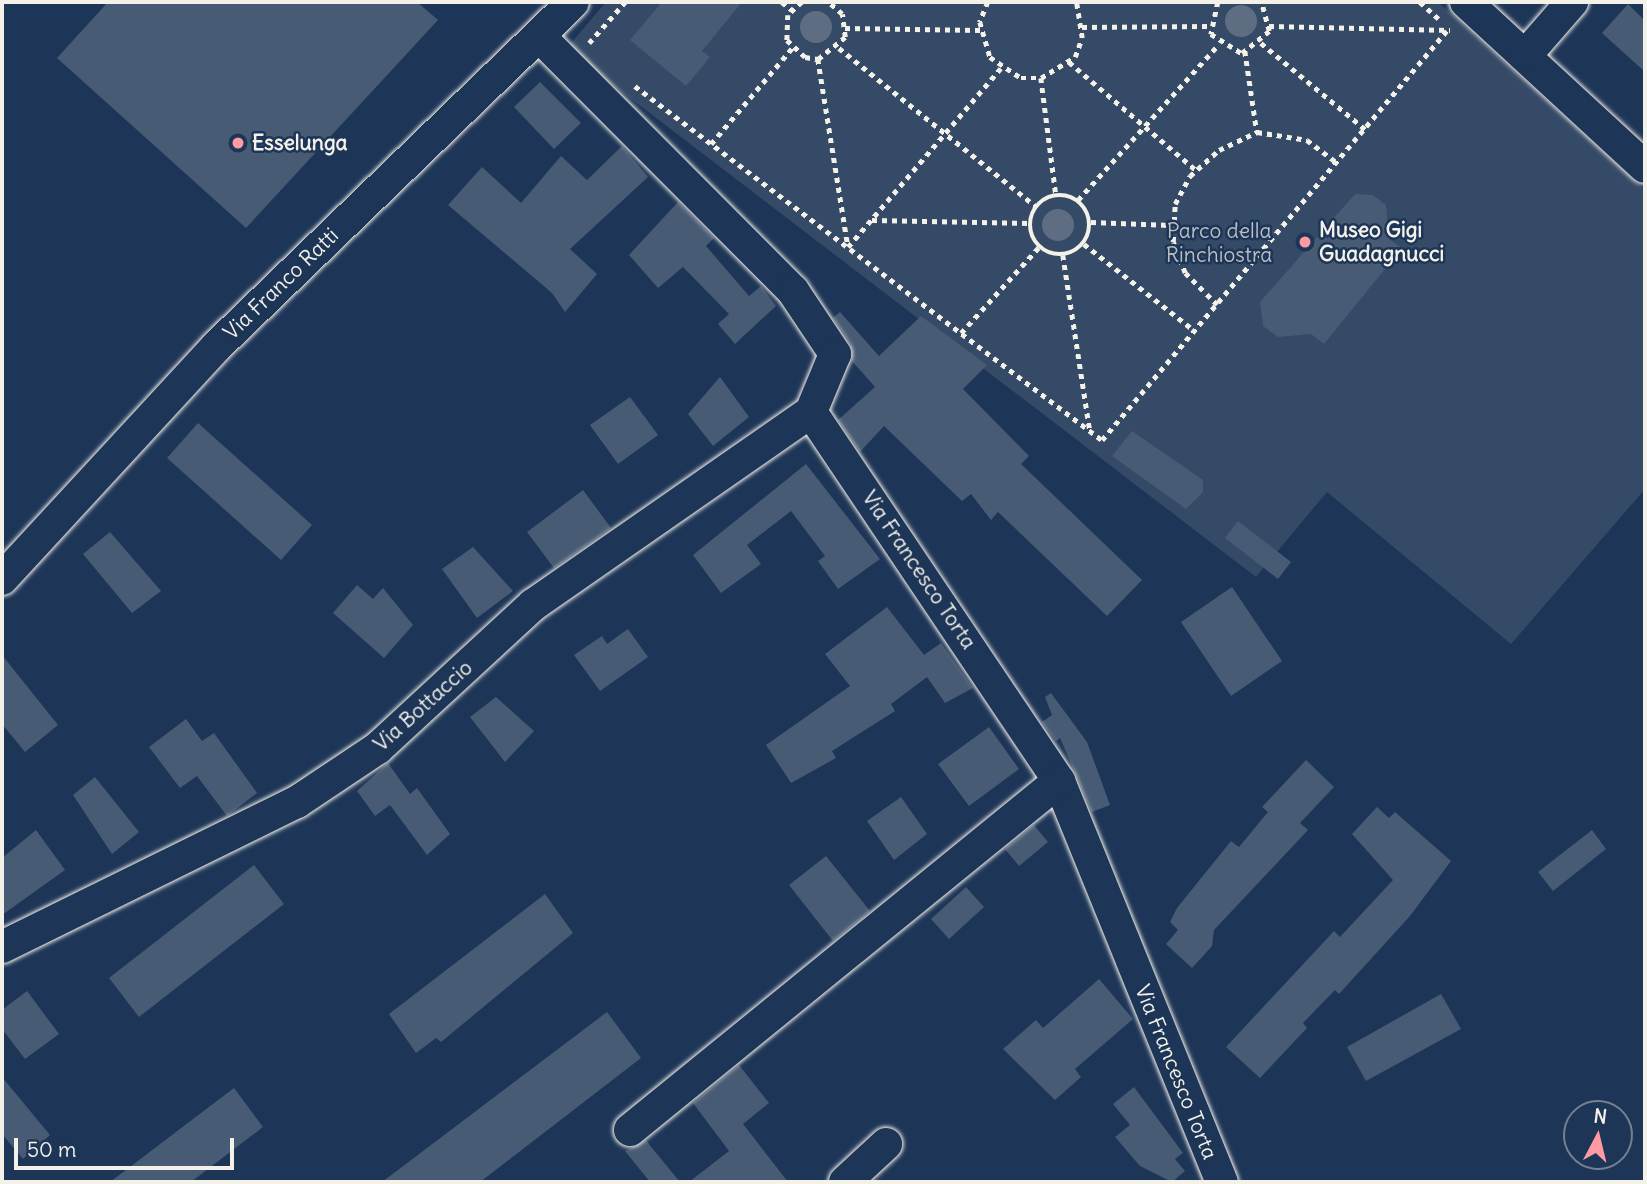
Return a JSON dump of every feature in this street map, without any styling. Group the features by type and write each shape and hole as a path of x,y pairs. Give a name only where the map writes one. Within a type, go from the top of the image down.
{"street":[{"name":"Via Franco Ratti","path":"2,579 116,455 470,97 541,38 573,2"},
{"path":"1466,2 1645,167"},
{"path":"1525,56 1572,2"},
{"path":"541,38 793,291 835,354 811,412"},
{"name":"Via Francesco Torta","path":"811,412 1059,781 1222,1182"},
{"name":"Via Bottaccio","path":"2,947 297,802 378,748 533,606 811,412"},
{"path":"631,1130 1059,781"},
{"path":"845,1182 886,1143"}],"path":[{"path":"596,56 585,48 625,2"},
{"path":"782,2 792,10"},
{"path":"802,2 792,10 785,27 793,48 818,59"},
{"path":"818,59 839,48 845,27 830,2"},
{"path":"988,2 981,30 1001,68 1041,78 1069,62 1082,27 1076,2"},
{"path":"1217,2 1210,26 1219,44 1245,51 1261,43 1269,26 1261,2"},
{"path":"1420,2 1451,30"},
{"path":"1082,27 1210,26"},
{"path":"1269,26 1451,30"},
{"path":"845,27 981,30"},
{"path":"627,80 1102,440 1451,30"},
{"path":"1261,43 1366,130"},
{"path":"1078,200 1219,44"},
{"path":"711,144 793,48"},
{"path":"839,48 1037,207"},
{"path":"1245,51 1257,132"},
{"path":"818,59 848,247"},
{"path":"1069,62 1196,170"},
{"path":"848,247 1001,68"},
{"path":"1041,78 1056,195"},
{"path":"1217,305 1176,257 1171,225 1181,189 1196,170 1229,143 1257,132 1307,140 1338,163"},
{"path":"1056,195 1078,200 1091,222 1084,244 1063,255 1040,247 1030,223 1037,207 1056,195"},
{"path":"872,220 1030,223"},
{"path":"1091,222 1171,225"},
{"path":"1084,244 1195,331"},
{"path":"961,333 1040,247"},
{"path":"1063,255 1090,432"}],"green space":[{"name":"Parco della Rinchiostra","path":"606,2 1438,2 1645,190 1645,489 1511,644 1327,492 1256,577 566,49"}],"shaded area":[{"path":"1241,5 1252,10 1257,21 1252,32 1241,37 1230,32 1225,21 1230,10"},
{"path":"816,11 827,16 832,27 827,38 816,43 805,38 800,27 805,16"},
{"path":"1058,209 1069,214 1074,225 1069,236 1058,241 1047,236 1042,225 1047,214"}],"building":[{"name":"Esselunga","path":"108,2 417,2 438,20 246,228 57,58"},
{"path":"662,2 742,2 702,51 710,57 686,86 630,40"},
{"path":"1628,4 1645,21 1645,72 1602,33"},
{"path":"540,82 581,123 554,149 514,107"},
{"path":"622,146 648,177 570,249 597,274 565,312 552,293 448,205 482,167 521,203 561,156 587,180"},
{"path":"1355,194 1373,195 1386,205 1389,239 1402,248 1324,344 1311,334 1278,337 1263,326 1260,302"},
{"path":"678,202 714,238 706,246 749,296 761,286 776,306 735,344 718,324 729,314 683,267 658,288 629,255"},
{"path":"840,312 879,356 921,316 987,365 963,389 1029,456 1021,464 1142,580 1107,616 998,512 991,520 971,494 962,501 884,426 860,452 838,420 875,387 852,361 851,344 833,318"},
{"path":"720,377 749,417 713,446 688,414"},
{"path":"630,397 658,435 618,464 590,425"},
{"path":"198,423 312,525 281,560 167,458"},
{"path":"1132,431 1203,480 1203,492 1186,509 1112,456"},
{"path":"806,464 880,559 838,589 818,561 825,556 791,511 747,545 761,564 721,593 693,555"},
{"path":"583,490 611,528 554,568 527,532"},
{"path":"1238,521 1291,562 1278,579 1225,538"},
{"path":"110,532 161,591 132,613 83,554"},
{"path":"473,547 513,591 477,618 442,569"},
{"path":"357,585 373,599 383,588 413,625 384,658 333,613"},
{"path":"1232,587 1282,661 1231,696 1181,622"},
{"path":"887,607 924,655 941,643 973,688 945,703 927,677 891,704 895,711 832,751 836,758 791,783 766,745 850,686 825,654"},
{"path":"628,629 648,657 600,691 574,655 602,636 607,644"},
{"path":"2,655 58,725 25,752 2,724"},
{"path":"1051,693 1087,742 1110,805 1092,812 1060,738 1056,741 1042,722 1052,715 1045,697"},
{"path":"496,697 534,731 505,762 470,717"},
{"path":"186,719 202,741 214,733 257,793 227,816 197,776 180,788 149,747"},
{"path":"989,727 1019,769 969,806 938,764"},
{"path":"1306,760 1334,787 1300,823 1308,830 1214,930 1212,946 1192,968 1166,944 1178,930 1170,922 1177,908 1231,841 1239,847 1268,812 1262,807"},
{"path":"388,763 410,794 417,788 450,834 427,855 390,805 375,816 357,791"},
{"path":"95,777 139,832 112,854 73,795"},
{"path":"901,797 927,834 894,860 867,821"},
{"path":"1377,807 1389,818 1395,812 1451,861 1410,916 1339,994 1335,990 1303,1023 1307,1028 1260,1078 1226,1047 1334,931 1340,937 1393,880 1352,834"},
{"path":"1034,825 1048,842 1019,866 1005,849"},
{"path":"36,830 65,870 2,915 2,858"},
{"path":"1592,830 1606,849 1553,891 1538,872"},
{"path":"826,856 870,911 833,941 789,885"},
{"path":"254,865 284,904 139,1017 109,978"},
{"path":"966,887 984,907 949,939 931,919"},
{"path":"545,894 573,933 441,1042 436,1038 416,1053 389,1014"},
{"path":"1099,979 1133,1019 1075,1069 1081,1077 1055,1100 1003,1049 1036,1020 1043,1028"},
{"path":"27,991 59,1034 25,1059 2,1029 2,1010"},
{"path":"1441,994 1461,1029 1366,1081 1347,1047"},
{"path":"607,1012 641,1058 480,1182 382,1182"},
{"path":"739,1065 769,1103 743,1124 788,1182 689,1182 729,1151 693,1103"},
{"path":"2,1077 50,1135 23,1159 2,1134"},
{"path":"1134,1087 1183,1153 1175,1159 1185,1171 1172,1182 1140,1166 1115,1137 1130,1125 1113,1104"},
{"path":"234,1088 263,1127 191,1182 110,1182"},
{"path":"646,1140 680,1182 650,1182 625,1151"}],"place":[{"name":"Esselunga","path":"238,143"},
{"name":"Museo Gigi Guadagnucci","path":"1305,242"}]}
